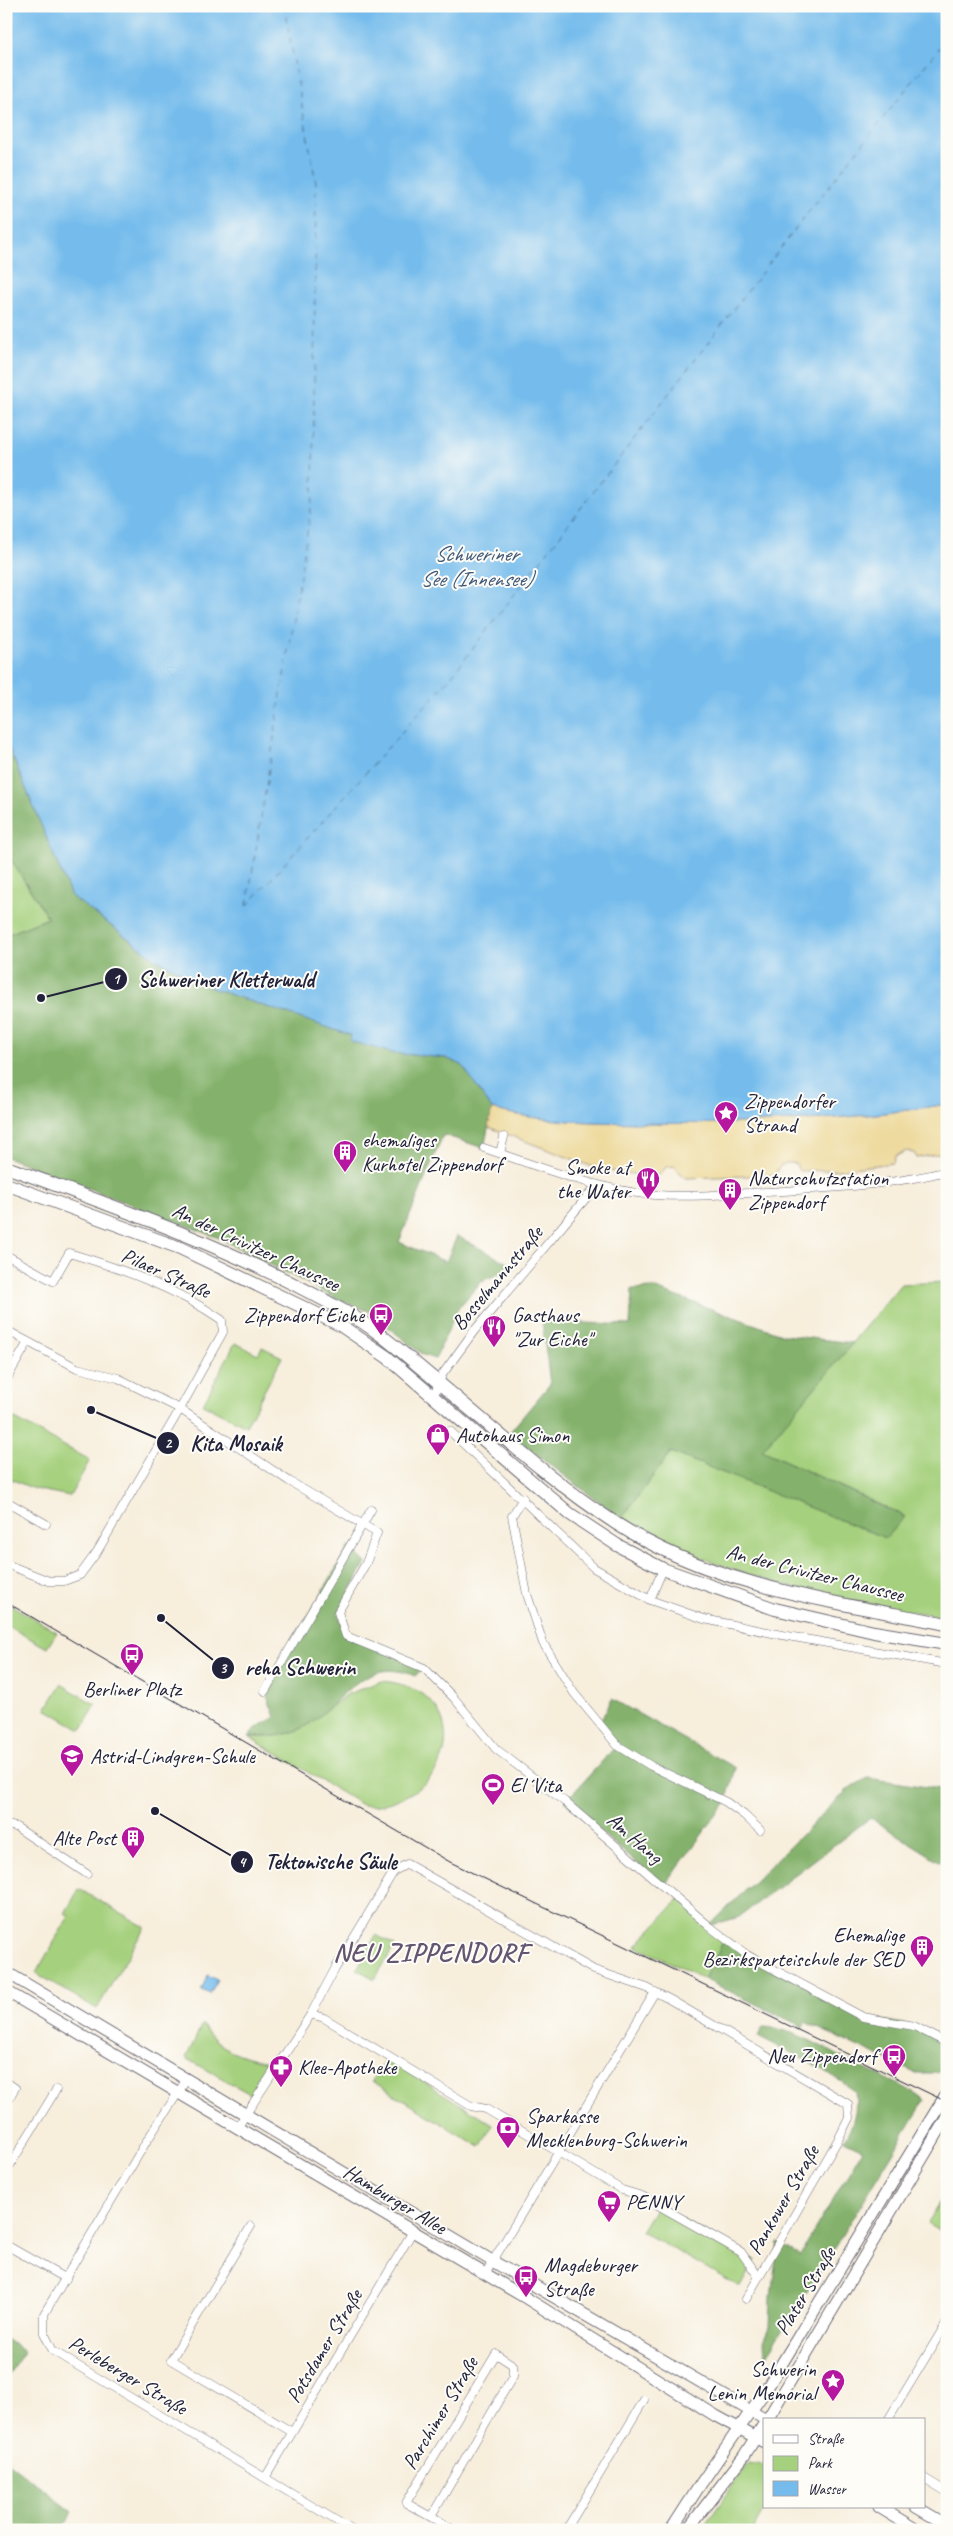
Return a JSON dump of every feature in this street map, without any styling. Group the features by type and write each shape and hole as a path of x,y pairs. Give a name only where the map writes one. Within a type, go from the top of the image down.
{"main road":[{"name":"An der Crivitzer Chaussee","path":"6,1167 187,1234 228,1252 345,1311 371,1328 591,1505 642,1539 667,1552 763,1585 947,1624"},
{"name":"An der Crivitzer Chaussee","path":"6,1184 180,1248 340,1325 364,1340 570,1514 617,1545 663,1569 775,1609 874,1632 947,1644"}],"street":[{"path":"500,1153 504,1137"},
{"path":"484,1148 597,1185 638,1193 726,1194 831,1188 947,1171"},
{"name":"Bosselmannstraße","path":"433,1398 439,1383 474,1331 597,1185"},
{"name":"Pilaer Straße","path":"6,1255 53,1281 69,1253 147,1279 203,1307 222,1320 223,1332 180,1409"},
{"path":"6,1330 76,1368 118,1378 180,1409 289,1480 362,1524"},
{"path":"6,1380 28,1342"},
{"path":"6,1564 49,1581 64,1581 80,1575 97,1552 180,1409"},
{"path":"450,1431 523,1498 594,1568 650,1600 714,1621 947,1664"},
{"path":"523,1498 512,1516 527,1594 543,1643 574,1693 617,1745 651,1766 726,1802 760,1830"},
{"path":"6,1501 46,1524"},
{"path":"265,1691 371,1510"},
{"name":"Am Hang","path":"362,1524 377,1533 366,1563 338,1612 346,1636 424,1668 454,1698 496,1749 571,1807 709,1926 747,1955 863,2017 914,2026 947,2043"},
{"path":"650,1600 663,1569"},
{"path":"874,1632 904,1642 947,1650"},
{"path":"6,1825 16,1827 87,1874"},
{"path":"237,2128 311,2014 335,1969 394,1871 407,1864 594,1970 654,1992 494,2262 485,2274"},
{"name":"Hamburger Allee","path":"6,1972 494,2262 763,2418"},
{"name":"Hamburger Allee","path":"6,1990 413,2231 760,2440"},
{"name":"Pankower Straße","path":"654,1992 848,2104 849,2118 746,2299"},
{"path":"311,2014 324,2018 471,2106 486,2109 622,2190 642,2196 741,2252 758,2276"},
{"name":"Perleberger Straße","path":"187,2079 44,2314 44,2334 53,2351 352,2530"},
{"path":"6,2082 16,2088 6,2103"},
{"path":"6,2172 56,2090"},
{"name":"Plater Straße","path":"671,2530 751,2412 947,2093"},
{"name":"Plater Straße","path":"767,2418 947,2117"},
{"path":"251,2226 171,2360 292,2432"},
{"name":"Potsdamer Straße","path":"265,2478 413,2231"},
{"path":"6,2245 66,2279"},
{"path":"889,2418 947,2322"},
{"name":"Parchimer Straße","path":"431,2516 513,2376 514,2365 496,2354 406,2503 454,2530"},
{"path":"566,2530 644,2400"},
{"path":"687,2530 744,2456 760,2440"},
{"path":"926,2479 947,2492"},
{"path":"880,2508 917,2530"},
{"path":"918,2508 947,2525"}],"green space":[{"path":"6,741 71,896 156,959 214,989 350,1035 350,1041 392,1053 446,1058 462,1065 492,1109 484,1148 443,1135 399,1242 446,1262 457,1236 515,1267 482,1281 459,1307 435,1359 423,1355 368,1311 339,1300 219,1238 6,1157 6,935 48,918 6,852"},
{"path":"6,852 48,918 6,935"},
{"path":"947,1282 947,1617 820,1594 738,1571 659,1539 621,1519 671,1452 886,1538 904,1516 762,1450 901,1284"},
{"path":"653,1288 784,1335 853,1343 762,1450 905,1517 885,1538 671,1452 621,1519 509,1433 550,1384 542,1321 630,1325 632,1289"},
{"path":"235,1343 258,1354 262,1347 282,1357 246,1426 203,1404"},
{"path":"6,1414 90,1460 70,1496 34,1489 6,1477"},
{"path":"349,1546 366,1563 338,1612 346,1636 424,1668 415,1676 395,1671 379,1672 364,1678 351,1687 313,1722 298,1730 268,1737 249,1737 255,1729 275,1717 265,1691"},
{"path":"6,1602 57,1632 47,1648 6,1625"},
{"path":"381,1681 407,1686 426,1698 439,1713 445,1731 444,1751 436,1769 421,1786 399,1799 381,1805 362,1805 249,1737 272,1737 299,1730 348,1694"},
{"path":"61,1684 96,1705 81,1730 46,1709"},
{"path":"612,1699 736,1768 726,1802 664,1886 565,1802 617,1745 599,1724"},
{"path":"868,1778 947,1790 947,1866 870,1818 739,1917 709,1926 848,1789"},
{"path":"79,1889 145,1927 97,2009 36,1973 69,1916 65,1913"},
{"path":"679,1899 725,1938 704,1979 636,1946"},
{"path":"376,1935 395,1945 375,1979 357,1969"},
{"path":"725,1938 863,2017 914,2026 947,2043 947,2055 939,2073 915,2073 805,2022 803,2027 704,1979"},
{"path":"202,2025 216,2041 231,2051 268,2062 250,2094 186,2058"},
{"path":"763,2027 787,2031 811,2041 856,2065 900,2085 925,2100 821,2270 765,2357 764,2341 770,2327 771,2297 778,2243 800,2255 863,2149 844,2140 854,2117 855,2091 821,2068 758,2036"},
{"path":"386,2059 493,2124 480,2147 372,2081"},
{"path":"947,2191 947,2236 927,2224"},
{"path":"657,2205 755,2260 740,2287 641,2231"},
{"path":"6,2339 24,2352 6,2378"},
{"path":"6,2461 73,2512 61,2530 6,2530"},
{"path":"748,2463 763,2465 763,2508 765,2508 753,2530 701,2530"}],"sand":[{"name":"Zippendorfer Strand","path":"947,1104 947,1152 917,1158 914,1153 907,1151 895,1156 893,1163 836,1170 799,1171 796,1164 786,1163 778,1168 775,1175 685,1178 674,1166 666,1167 657,1177 601,1170 488,1127 492,1109 511,1114 570,1121 724,1123 836,1118"}],"water":[{"name":"Schweriner See (Innensee)","path":"6,6 947,6 947,1104 834,1118 721,1123 587,1122 511,1114 492,1109 462,1065 446,1058 392,1053 350,1041 350,1035 214,989 156,959 71,896 6,741"},
{"path":"208,1975 217,1980 210,1994 201,1990"}],"ferry route":[{"path":"247,905 313,496 316,183 284,6"},
{"path":"247,906 451,677 807,214 947,38"}],"tram line":[{"path":"6,1602 450,1862 947,2102"}],"place":[{"name":"Schweriner Kletterwald","path":"41,998"},
{"name":"Zippendorfer Strand","path":"726,1134"},
{"name":"ehemaliges Kurhotel Zippendorf","path":"345,1173"},
{"name":"Smoke at the Water","path":"648,1200"},
{"name":"Naturschutzstation Zippendorf","path":"730,1211"},
{"name":"Zippendorf Eiche","path":"381,1336"},
{"name":"Gasthaus \"Zur Eiche\"","path":"494,1348"},
{"name":"Kita Mosaik","path":"91,1410"},
{"name":"Autohaus Simon","path":"438,1456"},
{"name":"reha Schwerin","path":"161,1618"},
{"name":"Berliner Platz","path":"132,1676"},
{"name":"Astrid-Lindgren-Schule","path":"72,1777"},
{"name":"El´Vita","path":"493,1806"},
{"name":"Tektonische Säule","path":"155,1811"},
{"name":"Alte Post","path":"133,1859"},
{"name":"Ehemalige Bezirksparteischule der SED","path":"922,1968"},
{"name":"Neu Zippendorf","path":"894,2077"},
{"name":"Klee-Apotheke","path":"281,2088"},
{"name":"Sparkasse Mecklenburg-Schwerin","path":"508,2149"},
{"name":"PENNY","path":"609,2223"},
{"name":"Magdeburger Straße","path":"526,2298"},
{"name":"Schwerin Lenin Memorial","path":"833,2402"}],"district":[{"name":"NEU ZIPPENDORF","path":"431,1952"}]}
